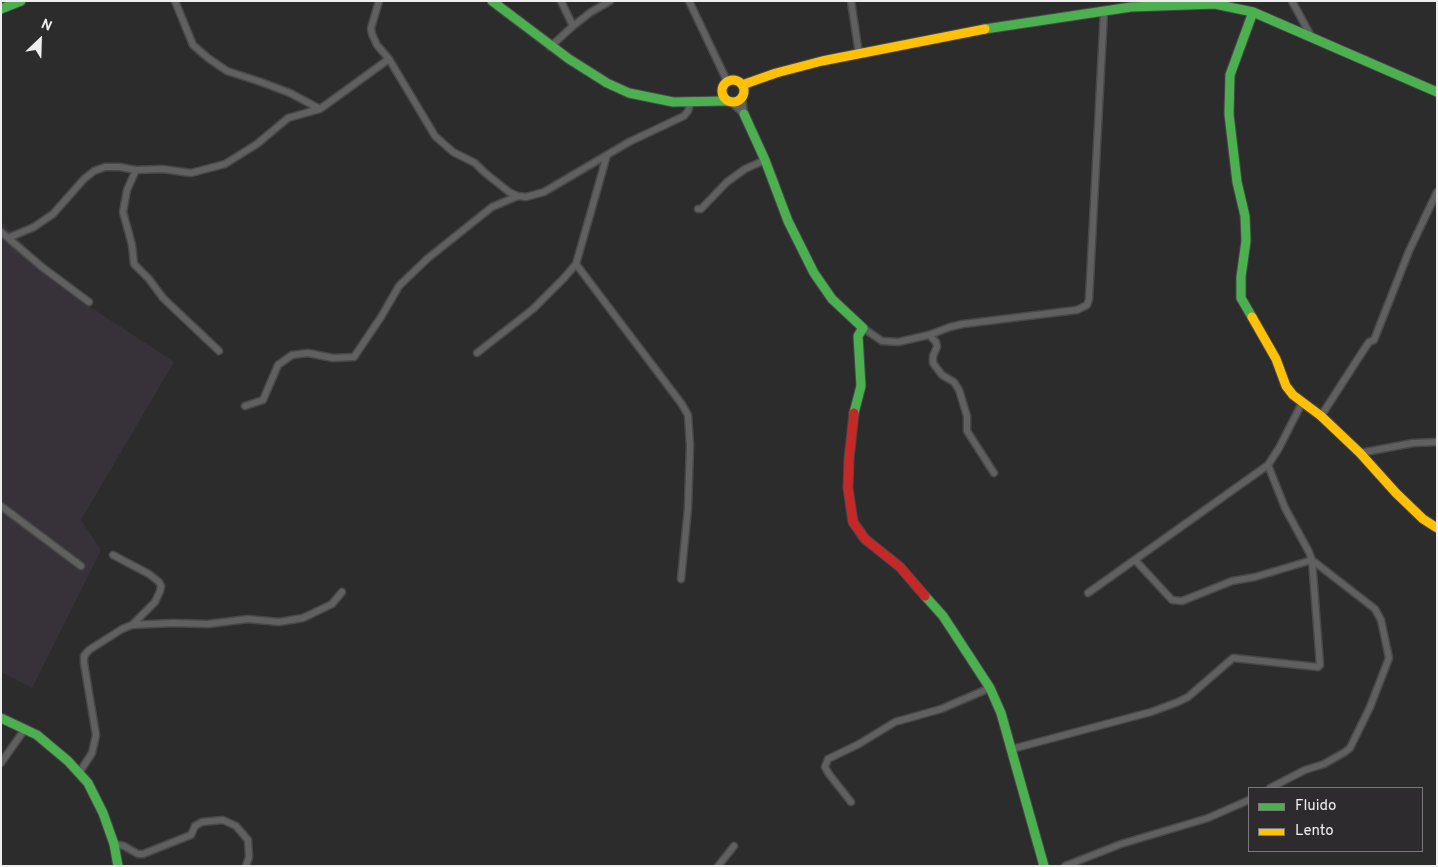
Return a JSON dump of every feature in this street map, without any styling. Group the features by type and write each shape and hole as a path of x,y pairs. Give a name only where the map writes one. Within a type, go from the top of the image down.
{"street":[{"path":"1,9 21,1"},
{"path":"175,1 193,45 208,58 227,71 283,90 320,109"},
{"path":"379,1 371,28 377,45 389,59 435,136 453,152 475,163 509,192 518,196 526,197 544,192 629,142 684,116 693,101 737,81 742,85 744,91 742,97 744,114 765,160 788,221 814,273 832,299 863,328 882,340 898,342 930,335 964,324 1077,310 1087,305 1089,299 1104,11"},
{"path":"492,1 550,47 607,83 629,93 673,102 737,101 742,97"},
{"path":"561,1 573,26"},
{"path":"550,47 591,12 610,1"},
{"path":"689,1 725,85 723,96 744,114"},
{"path":"851,1 858,54"},
{"path":"1292,1 1312,38"},
{"path":"742,85 776,73 976,30 1165,3 1203,3 1253,12 1436,91"},
{"path":"1253,12 1230,75 1229,114 1238,182 1245,216 1246,241 1241,277 1241,298 1276,359 1286,386 1292,395 1322,416 1396,493 1423,519 1437,528"},
{"path":"8,238 34,227 53,214 84,179 94,171 105,167 136,170 162,169 191,173 225,164 257,144 288,118 320,109 389,59"},
{"path":"477,353 533,309 576,264 607,155"},
{"path":"698,209 701,209 727,182 745,168 765,160"},
{"path":"136,170 127,190 123,212 132,245 134,264 149,279 163,298 219,351"},
{"path":"1322,416 1360,354 1374,340 1409,251 1436,195"},
{"path":"244,406 263,400 278,365 292,355 308,353 332,358 354,357 399,286 427,259 492,207 518,196"},
{"path":"1,232 42,267 89,302"},
{"path":"576,264 681,403 688,415 690,445 688,508 682,579"},
{"path":"863,328 858,336 860,386 854,414 849,459 848,488 853,522 865,539 900,567 943,616 990,688 1001,713 1044,866"},
{"path":"930,335 936,342 937,347 933,356 933,364 942,375 954,382 959,390 967,416 967,431 994,473"},
{"path":"1088,593 1268,465 1302,403"},
{"path":"1360,454 1414,442 1437,442"},
{"path":"1012,750 1151,712 1178,702 1188,697 1233,658 1318,667 1320,665 1312,560 1285,508 1268,465"},
{"path":"1,506 81,566"},
{"path":"113,555 149,574 161,586 155,602 132,626"},
{"path":"1135,560 1172,600 1182,601 1232,581 1256,577 1312,560"},
{"path":"1272,787 1305,770 1324,764 1350,748 1364,721 1390,658 1381,620 1376,609 1312,560"},
{"path":"79,773 92,753 96,735 84,663 84,656 89,650 122,629 132,626 208,624 248,619 279,622 303,618 332,604 342,592"},
{"path":"851,802 825,767 828,758 859,744 895,722 941,709 990,688"},
{"path":"1,718 25,729 47,744 88,783 114,844 118,866"},
{"path":"1,763 25,729"},
{"path":"1066,866 1120,844 1208,818 1248,800"},
{"path":"114,844 124,846 138,854 143,854 191,835 195,826 202,822 223,820 236,826 248,840 249,857 246,866"},
{"path":"718,866 734,846"}],"shaded area":[{"path":"1,221 69,293 174,362 81,520 101,550 32,688 1,672"}],"traffic: fast":[{"path":"1,9 21,1"},
{"path":"492,1 569,59 607,83 629,93 673,102 727,101"},
{"path":"985,29 1131,7 1215,4 1253,12 1437,92"},
{"path":"1252,317 1241,298 1241,277 1246,241 1245,216 1237,182 1229,114 1230,75 1253,12"},
{"path":"744,114 765,160 788,221 814,273 832,299 863,328 858,336 861,386 854,413"},
{"path":"925,596 943,616 990,688 1001,713 1044,866"},
{"path":"1,718 37,735 68,761 88,783 103,813 114,844 118,866"}],"traffic: slow":[{"path":"742,85 776,73 822,61 985,29"},
{"path":"733,80 741,83 744,91 741,99 733,102 725,99 722,91 725,83 733,80"},
{"path":"1252,317 1276,359 1286,386 1293,395 1321,416 1360,453 1396,493 1423,519 1437,528"}],"traffic: jam":[{"path":"854,413 848,488 853,522 865,539 900,567 925,596"}]}
